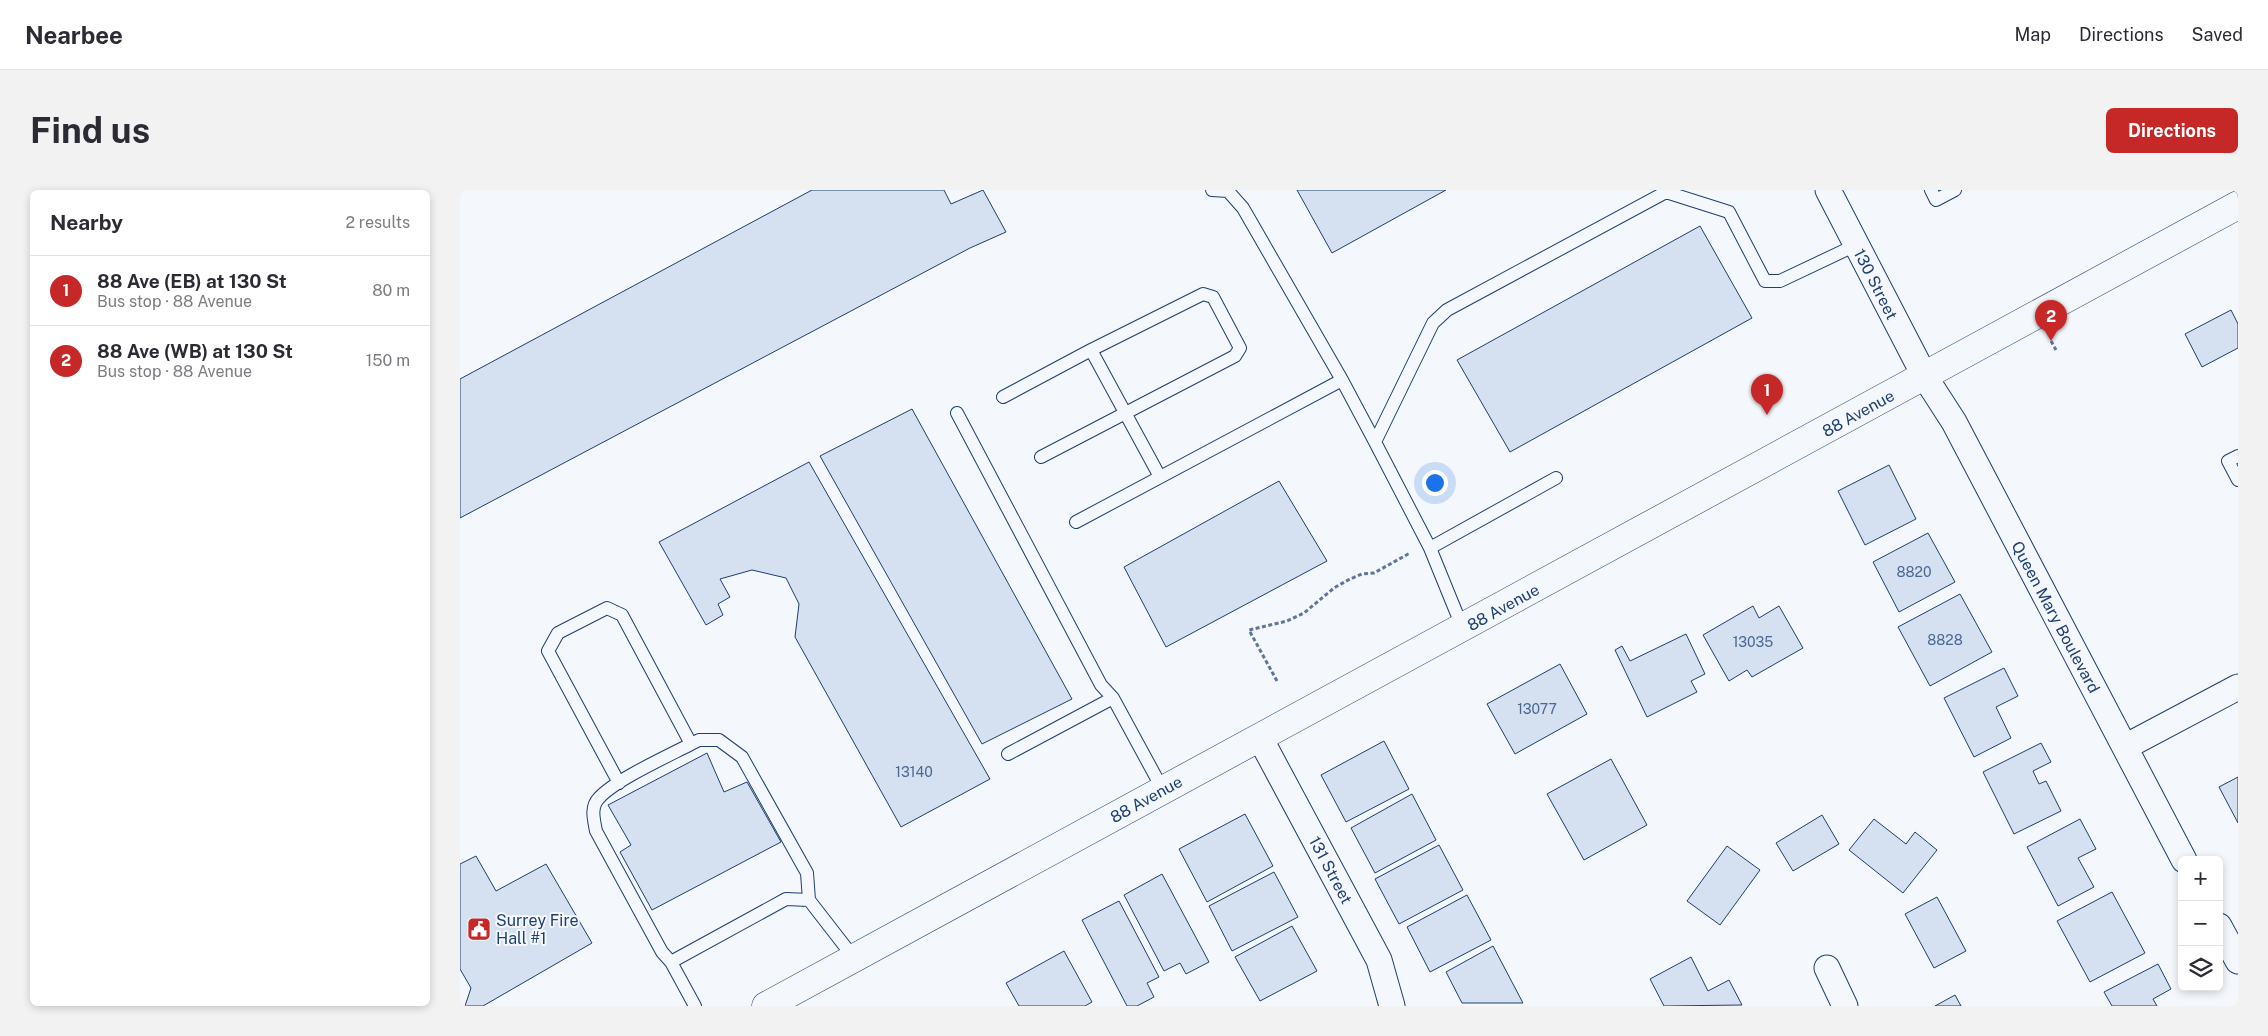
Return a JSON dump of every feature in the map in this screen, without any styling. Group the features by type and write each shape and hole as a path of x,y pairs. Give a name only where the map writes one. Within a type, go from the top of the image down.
{"main road":[{"name":"88 Avenue","path":"766,1006 1462,629 2238,205"}],"street":[{"name":"130 Street","path":"1828,190 1925,377"},
{"name":"Queen Mary Boulevard","path":"1925,377 1954,422 2182,856"},
{"path":"2125,747 2238,687"},
{"name":"131 Street","path":"1260,738 1379,960 1392,1006"},
{"path":"2223,934 2238,962"},
{"path":"1827,968 1845,1006"}],"lane":[{"path":"1212,190 1228,191 1243,208 1342,380 1428,546 1462,629"},
{"path":"1931,190 1936,200 1955,190"},
{"path":"1375,442 1433,323 1447,310 1666,192 1729,212 1765,281 1780,281 1856,245"},
{"path":"1003,397 1203,294 1212,298 1240,348 1235,356 1041,457"},
{"path":"1091,350 1160,477"},
{"path":"1076,522 1342,380"},
{"path":"957,413 1101,685 1113,698 1163,790"},
{"path":"2238,456 2228,461 2238,480"},
{"path":"1428,546 1556,478"},
{"path":"618,783 548,651 558,633 607,608 622,615 691,744"},
{"path":"1008,754 1113,698"},
{"path":"695,1006 671,962 662,952 596,831 593,811 598,798 618,783 699,740 719,740 742,757 807,873 808,900 854,958"},
{"path":"671,962 786,899 808,900"}],"path":[{"path":"2051,341 2056,350"},
{"path":"1277,681 1249,630 1287,621 1304,613 1334,588 1348,580 1362,574 1374,573 1428,546"}],"building":[{"path":"812,190 944,190 951,204 983,190 1006,232 970,248 460,518 460,379"},
{"path":"1297,190 1446,190 1332,253"},
{"path":"1700,226 1752,318 1510,452 1457,360"},
{"path":"2231,310 2238,324 2238,348 2202,367 2185,334"},
{"path":"912,409 1072,699 982,744 820,456"},
{"path":"809,462 990,779 901,827 795,637 799,604 786,578 752,570 720,579 730,597 718,604 723,615 706,625 659,542"},
{"path":"1889,465 1916,519 1865,545 1838,491"},
{"path":"1279,481 1327,561 1166,647 1124,567"},
{"path":"1928,533 1955,582 1899,612 1873,562"},
{"path":"1960,594 1992,652 1930,686 1898,627"},
{"path":"1753,606 1759,618 1779,606 1803,648 1752,677 1747,670 1729,681 1703,635"},
{"path":"1686,634 1705,674 1691,681 1697,692 1647,717 1615,650 1622,646 1630,661"},
{"path":"1560,664 1587,714 1515,754 1487,704"},
{"path":"2004,668 2018,696 1996,707 2011,738 1974,757 1944,698"},
{"path":"1384,741 1409,789 1346,822 1321,775"},
{"path":"2041,743 2051,762 2033,771 2039,784 2046,781 2061,811 2014,834 1983,772"},
{"path":"707,753 724,792 747,782 781,842 652,910 620,852 631,845 608,805"},
{"path":"1611,759 1647,825 1584,860 1547,794"},
{"path":"2238,777 2238,823 2219,787"},
{"path":"1412,794 1436,840 1375,873 1351,828"},
{"path":"1245,814 1273,866 1207,902 1179,849"},
{"path":"1822,815 1839,844 1793,871 1776,843"},
{"path":"1874,819 1906,844 1915,832 1937,850 1903,893 1849,850"},
{"path":"2080,819 2096,849 2078,858 2094,887 2058,906 2027,847"},
{"path":"1439,845 1463,890 1399,924 1375,879"},
{"path":"1727,846 1760,870 1720,925 1687,901"},
{"path":"476,856 496,891 546,864 592,943 483,1006 465,1006 471,988 460,969 460,864"},
{"path":"1274,872 1298,917 1232,951 1209,906"},
{"path":"1162,874 1209,962 1186,974 1180,963 1164,971 1124,895"},
{"path":"2112,892 2145,953 2090,982 2057,921"},
{"path":"1467,895 1491,940 1430,972 1407,927"},
{"path":"1937,897 1966,951 1934,968 1905,914"},
{"path":"1119,901 1159,977 1147,983 1154,997 1137,1006 1127,1006 1082,920"},
{"path":"1292,926 1317,971 1260,1001 1235,957"},
{"path":"1493,946 1523,1003 1462,1003 1446,972"},
{"path":"1064,951 1092,1002 1085,1006 1019,1006 1006,983"},
{"path":"1691,957 1708,991 1729,980 1742,1005 1664,1006 1650,979"},
{"path":"2158,964 2171,989 2153,999 2157,1006 2112,1006 2104,992"},
{"path":"1955,995 1961,1006 1935,1006"}],"place":[{"name":"88 Ave (WB) at 130 St","path":"2051,341"},
{"name":"88 Ave (EB) at 130 St","path":"1767,415"},
{"name":"Surrey Fire Hall #1","path":"479,929"}]}
